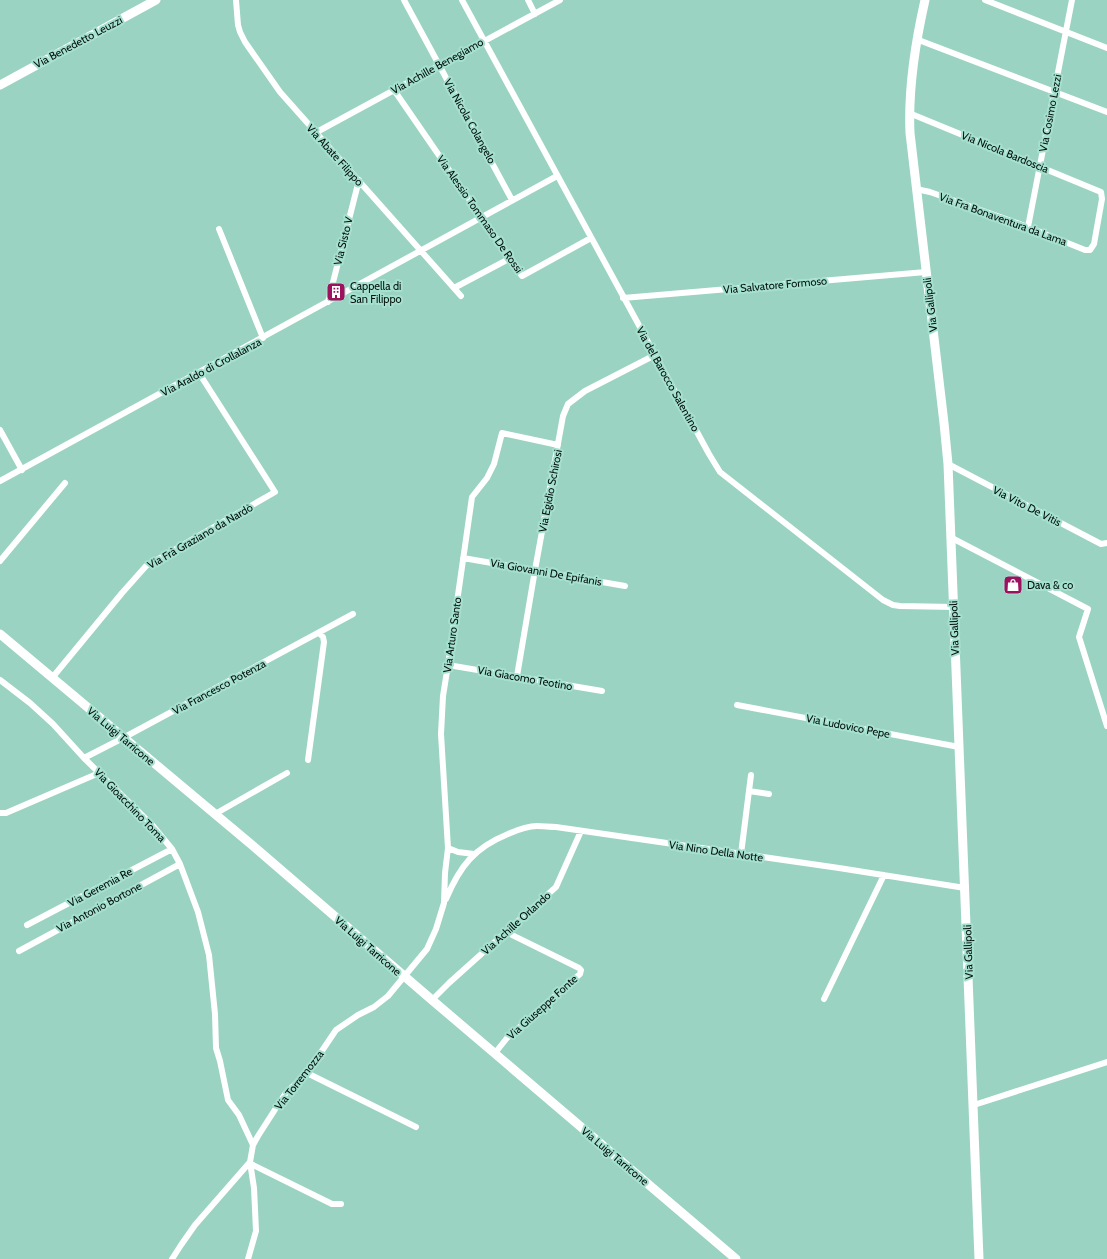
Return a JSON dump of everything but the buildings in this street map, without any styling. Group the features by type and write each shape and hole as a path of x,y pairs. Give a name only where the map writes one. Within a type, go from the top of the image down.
{"main road":[{"name":"Via Benedetto Leuzzi","path":"0,84 156,0"},
{"name":"Via Gallipoli","path":"924,0 916,39 910,83 909,114 916,189 948,464 980,1259"},
{"name":"Via Luigi Tarricone","path":"0,634 215,814 736,1259"}],"street":[{"name":"Via Abate Filippo","path":"236,0 238,25 245,42 280,92 461,296"},
{"name":"Via Nicola Colangelo","path":"404,0 512,200"},
{"name":"Via del Barocco Salentino","path":"462,0 623,298 705,448 720,472 883,600 893,605 900,606 954,607"},
{"path":"528,0 535,14"},
{"name":"Via Achille Benegiamo","path":"315,133 560,0"},
{"path":"984,0 1107,48"},
{"name":"Via Cosimo Lezzi","path":"1028,227 1072,0"},
{"path":"916,39 1107,112"},
{"name":"Via Alessio Tommaso De Rossi","path":"394,90 522,276 591,238"},
{"name":"Via Nicola Bardoscia","path":"909,114 1101,192 1102,199 1094,244 1090,250"},
{"name":"Via Araldo di Crollalanza","path":"0,481 264,338 557,176"},
{"name":"Via Sisto V","path":"328,302 359,180"},
{"name":"Via Fra Bonaventura da Lama","path":"916,189 930,192 1028,227 1085,250 1090,250"},
{"path":"219,229 264,338"},
{"path":"454,288 509,259"},
{"name":"Via Salvatore Formoso","path":"623,298 926,272"},
{"name":"Via Egidio Schirosi","path":"517,676 563,416 568,404 585,391 655,355"},
{"name":"Via Frà Graziano da Nardò","path":"52,678 146,566 276,492 199,372"},
{"path":"0,430 22,470"},
{"name":"Via Arturo Santo","path":"444,902 448,848 441,734 443,696 465,558 472,497 487,478 494,464 502,433 558,445"},
{"name":"Via Vito De Vitis","path":"948,464 1101,544 1107,543"},
{"path":"0,561 65,483"},
{"path":"950,537 1088,609 1079,637 1107,726"},
{"name":"Via Giovanni De Epifanis","path":"465,558 625,586"},
{"name":"Via Francesco Potenza","path":"84,758 353,614"},
{"path":"308,760 324,642 323,637 319,633"},
{"name":"Via Giacomo Teotino","path":"448,665 602,691"},
{"name":"Via Gioacchino Toma","path":"0,680 30,703 53,724 84,758 152,826 172,849 180,864 198,912 209,955 216,1014 216,1048 228,1100 239,1115 252,1146"},
{"name":"Via Ludovico Pepe","path":"737,705 959,747"},
{"path":"215,814 287,772"},
{"path":"0,813 6,813 99,773"},
{"path":"742,854 751,775"},
{"path":"749,791 769,794"},
{"name":"Via Nino Della Notte","path":"474,854 496,839 521,828 537,826 742,854 965,888"},
{"name":"Via Achille Orlando","path":"432,1000 556,887 581,831"},
{"path":"448,848 458,852 474,854"},
{"name":"Via Geremia Re","path":"27,925 172,849"},
{"name":"Via Arturo Santo","path":"404,977 427,949 436,929 444,902 452,884 462,868 474,854"},
{"name":"Via Antonio Bortone","path":"19,951 180,864"},
{"path":"824,999 884,875"},
{"name":"Via Giuseppe Fonte","path":"495,1053 507,1038 580,974 581,970 506,932"},
{"name":"Via Torremozza","path":"248,1259 256,1231 251,1163 252,1146 285,1094 306,1073 336,1030 358,1015 374,1007 388,996 404,977"},
{"path":"974,1105 1107,1062"},
{"path":"306,1073 416,1128"},
{"path":"172,1259 195,1225 251,1163 332,1204 341,1204"}],"place":[{"name":"Cappella di San Filippo","path":"336,292"},
{"name":"Dava & co","path":"1013,585"}]}
